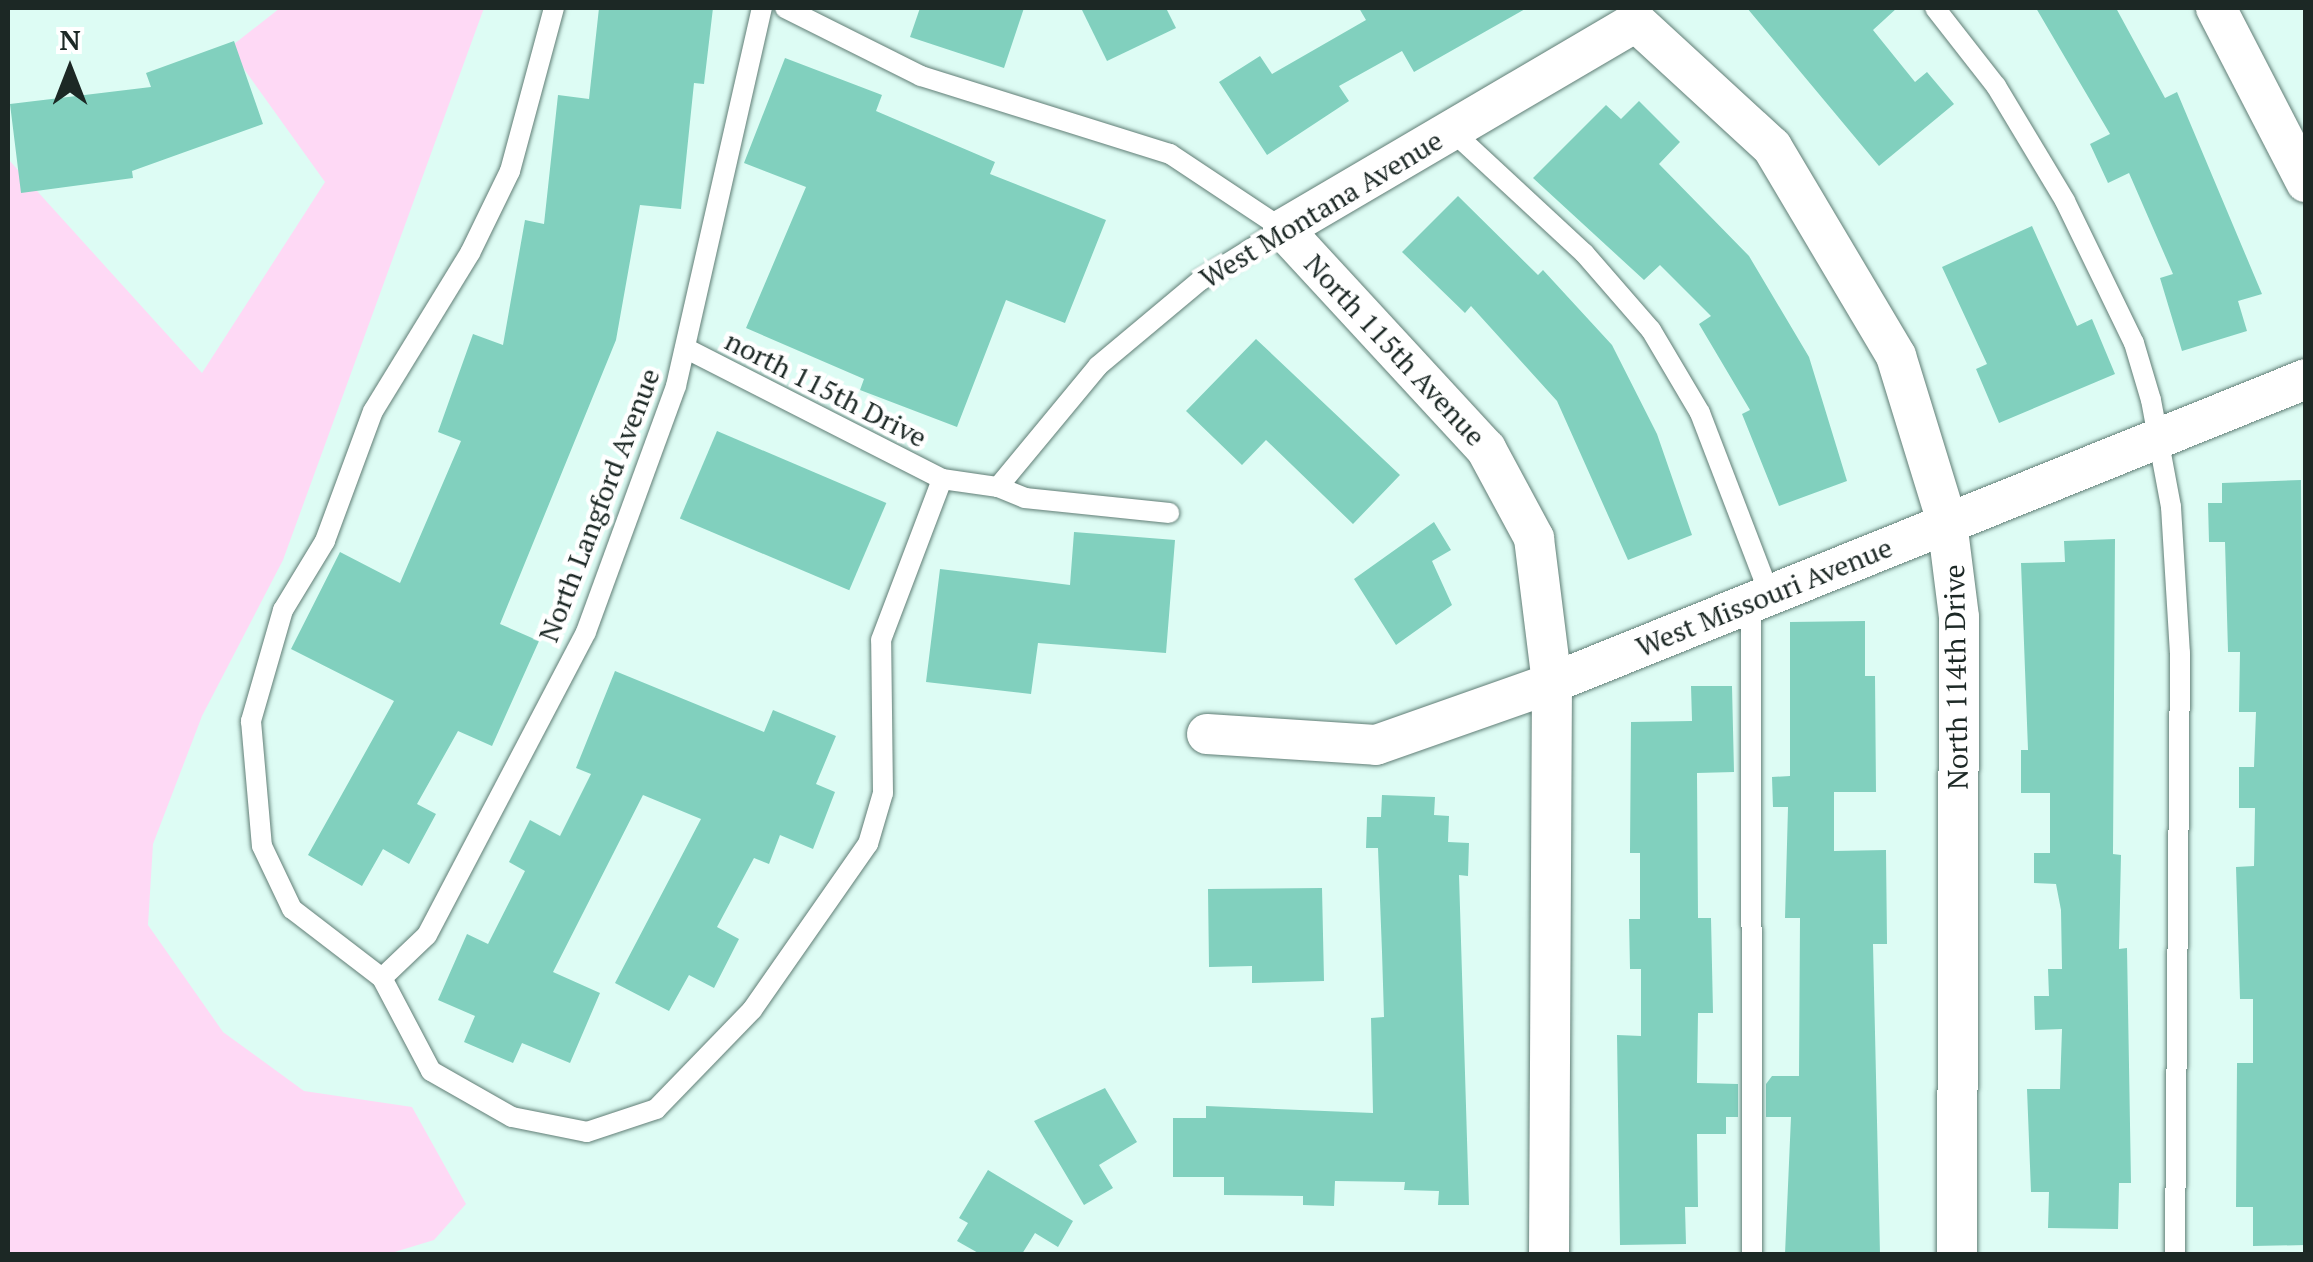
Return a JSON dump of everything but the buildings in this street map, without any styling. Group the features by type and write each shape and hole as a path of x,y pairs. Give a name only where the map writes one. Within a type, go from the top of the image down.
{"street":[{"path":"2216,8 2296,128 2306,182"},
{"name":"West Montana Avenue","path":"1283,229 1636,22"},
{"name":"North 114th Drive","path":"1636,22 1772,147 1896,356 1947,522 1960,617 1957,1254"},
{"name":"North 115th Avenue","path":"1283,229 1486,448 1534,538 1552,683 1550,1254"},
{"name":"West Missouri Avenue","path":"1207,734 1376,745 1552,683 2306,379"}],"lane":[{"path":"554,8 510,170 470,254 373,411 324,541 283,610 251,721 262,846 292,909 382,978 431,1071 512,1117 587,1132 656,1109 752,1010 868,844 883,793 880,640 942,479 998,487 1025,498 1169,513"},
{"name":"North Langford Avenue","path":"382,978 427,935 586,632 684,348 762,8"},
{"name":"North 115th Avenue","path":"786,8 921,76 1170,154 1283,229"},
{"path":"1935,8 1996,86 2089,247 2134,344 2158,437 2180,654 2175,1254"},
{"path":"1451,130 1584,254 1651,330 1700,413 1760,598 1752,1254"},
{"name":"West Montana Avenue","path":"998,487 1098,366 1201,280 1283,229"},
{"name":"north 115th Drive","path":"684,348 942,479"}],"shaded area":[{"path":"280,8 484,8 283,560 202,716 153,844 148,925 223,1032 304,1091 412,1107 466,1204 434,1240 388,1254 8,1254 8,159 202,373 325,182 229,48"}]}
